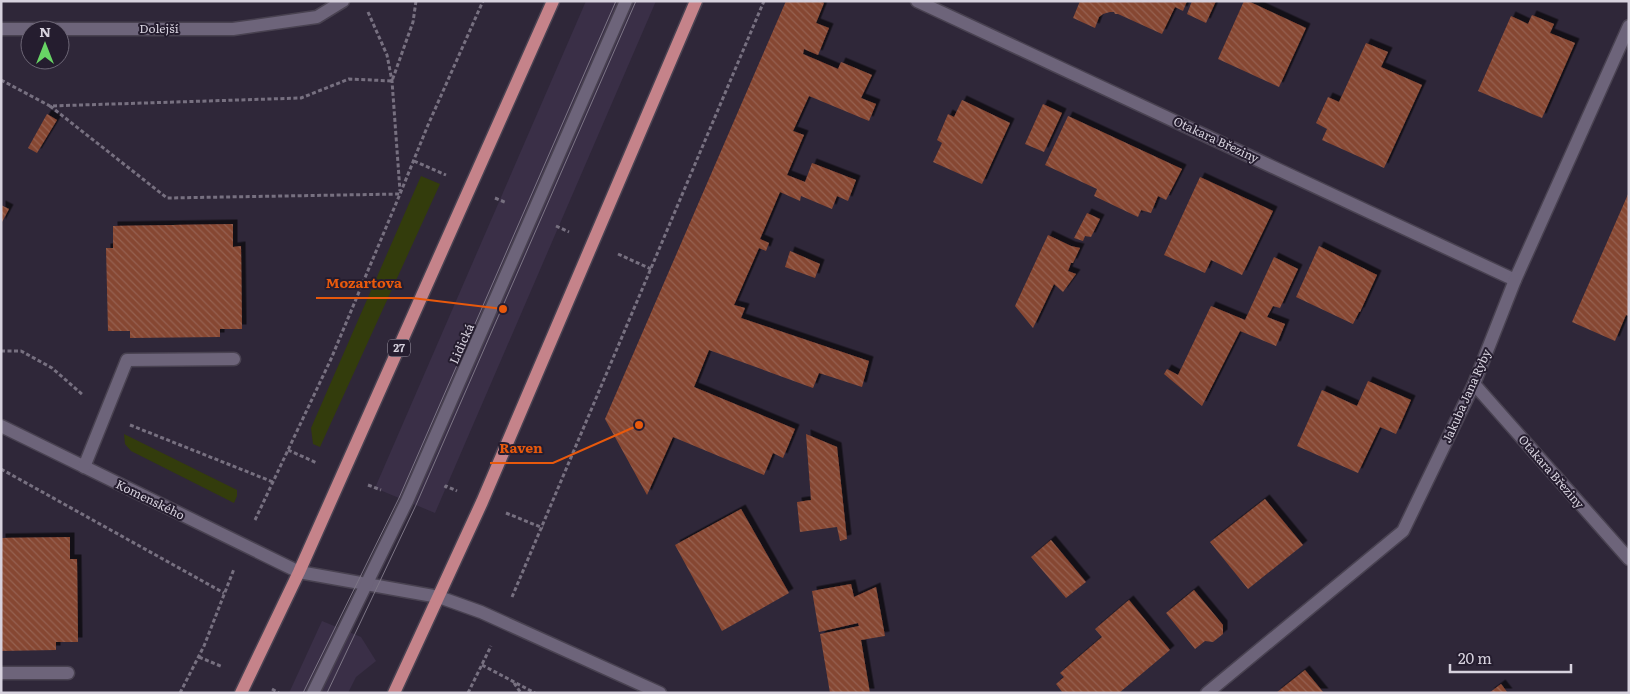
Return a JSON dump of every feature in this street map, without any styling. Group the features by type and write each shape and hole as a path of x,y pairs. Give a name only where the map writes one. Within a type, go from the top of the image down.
{"main road":[{"name":"27","path":"241,693 299,572 553,1"},
{"path":"394,693 482,502 696,1"}],"street":[{"name":"Dolejší","path":"1,29 233,29 316,17 344,1"},
{"name":"Lidická","path":"313,693 419,474 626,1"},
{"name":"Otakara Březiny","path":"917,1 1515,280"},
{"name":"Jakuba Jana Ryby","path":"1207,693 1403,531 1474,384 1515,280 1629,26"},
{"path":"84,467 127,360 234,359"},
{"name":"Otakara Březiny","path":"1474,384 1629,559"},
{"name":"Komenského","path":"1,426 299,572 439,597 481,612 660,693"},
{"path":"1,673 68,673"}],"path":[{"path":"392,81 413,22 416,1"},
{"path":"288,450 331,359 428,125 483,1"},
{"path":"542,528 764,1"},
{"path":"368,10 387,55 392,81 400,194"},
{"path":"50,106 301,98 349,79 392,81"},
{"path":"1,80 50,106 167,198 400,194"},
{"path":"1,350 21,351 52,368 105,415 273,482"},
{"path":"1,469 224,593"},
{"path":"482,664 535,693"},
{"path":"513,682 521,693"}],"shaded area":[{"path":"586,1 656,1 435,513 375,488"},
{"path":"322,621 361,637 376,661 356,677 348,693 289,693"}],"green space":[{"path":"421,176 440,184 320,447 313,444 311,428"},
{"path":"124,434 237,490 234,503 131,451 125,444"}],"building":[{"path":"786,1 821,1 824,3 816,23 829,28 818,55 804,49 803,54 838,69 841,62 872,75 861,98 876,104 869,121 809,96 793,131 804,135 787,175 805,182 812,163 856,180 848,201 837,196 832,209 801,196 800,201 780,192 760,239 769,243 766,251 759,248 734,305 745,308 741,318 869,361 862,387 819,373 813,388 709,350 694,387 795,429 783,458 773,453 764,475 673,437 647,495 605,419"},
{"path":"1080,1 1187,1 1183,11 1175,7 1162,34 1114,12 1103,14 1099,17 1095,28 1073,18"},
{"path":"1192,1 1216,1 1206,23 1187,14"},
{"path":"1244,1 1248,1 1306,28 1279,87 1218,59"},
{"path":"1532,15 1554,24 1550,33 1575,43 1542,118 1478,91 1511,16 1528,24"},
{"path":"1366,43 1388,52 1381,67 1422,85 1384,168 1322,140 1327,129 1316,123 1328,97 1339,102"},
{"path":"962,100 1010,123 982,184 933,162 942,143 937,140 948,114 954,117"},
{"path":"1043,104 1062,113 1044,152 1025,144"},
{"path":"47,114 57,120 37,153 28,148"},
{"path":"1068,116 1182,169 1166,200 1158,196 1151,213 1141,210 1138,217 1094,196 1097,189 1045,165"},
{"path":"1200,177 1273,211 1242,275 1211,260 1205,273 1164,255"},
{"path":"1629,192 1629,316 1626,315 1615,341 1572,322"},
{"path":"1,205 9,209 1,224"},
{"path":"1087,213 1100,219 1091,237 1085,236 1083,241 1074,238"},
{"path":"233,224 233,247 241,246 242,329 220,329 220,337 130,338 130,331 108,331 106,248 113,248 113,226"},
{"path":"1048,235 1071,246 1080,248 1068,271 1076,274 1063,292 1054,284 1033,328 1015,306"},
{"path":"1319,246 1377,275 1353,324 1296,297"},
{"path":"790,251 820,264 815,278 785,267"},
{"path":"1274,257 1298,269 1280,308 1273,306 1267,317 1285,324 1276,346 1240,331 1202,406 1164,374 1167,369 1178,375 1211,306 1245,320"},
{"path":"1368,381 1411,400 1396,434 1380,427 1358,473 1297,446 1322,390 1357,406"},
{"path":"806,434 837,447 847,539 840,541 837,527 800,532 797,502 811,500"},
{"path":"1265,499 1303,545 1248,589 1210,542"},
{"path":"741,509 789,593 722,631 675,545"},
{"path":"70,537 70,559 77,559 78,642 56,642 56,650 1,651 1,538"},
{"path":"1051,540 1086,582 1066,598 1031,557"},
{"path":"851,584 854,597 876,587 885,636 861,640 870,693 830,693 820,634 859,626 858,623 819,632 812,591"},
{"path":"1194,590 1223,625 1223,634 1213,642 1205,641 1195,649 1166,613"},
{"path":"1129,600 1170,650 1119,693 1063,693 1056,684 1064,677 1060,673 1102,637 1095,629"},
{"path":"1305,670 1324,693 1276,693"},
{"path":"1501,684 1508,693 1489,693"}],"tram line":[{"path":"303,693 399,498 616,1"},
{"path":"327,693 416,505 636,1"}],"place":[{"name":"Mozartova","path":"503,309"},
{"name":"Raven","path":"639,425"}]}
